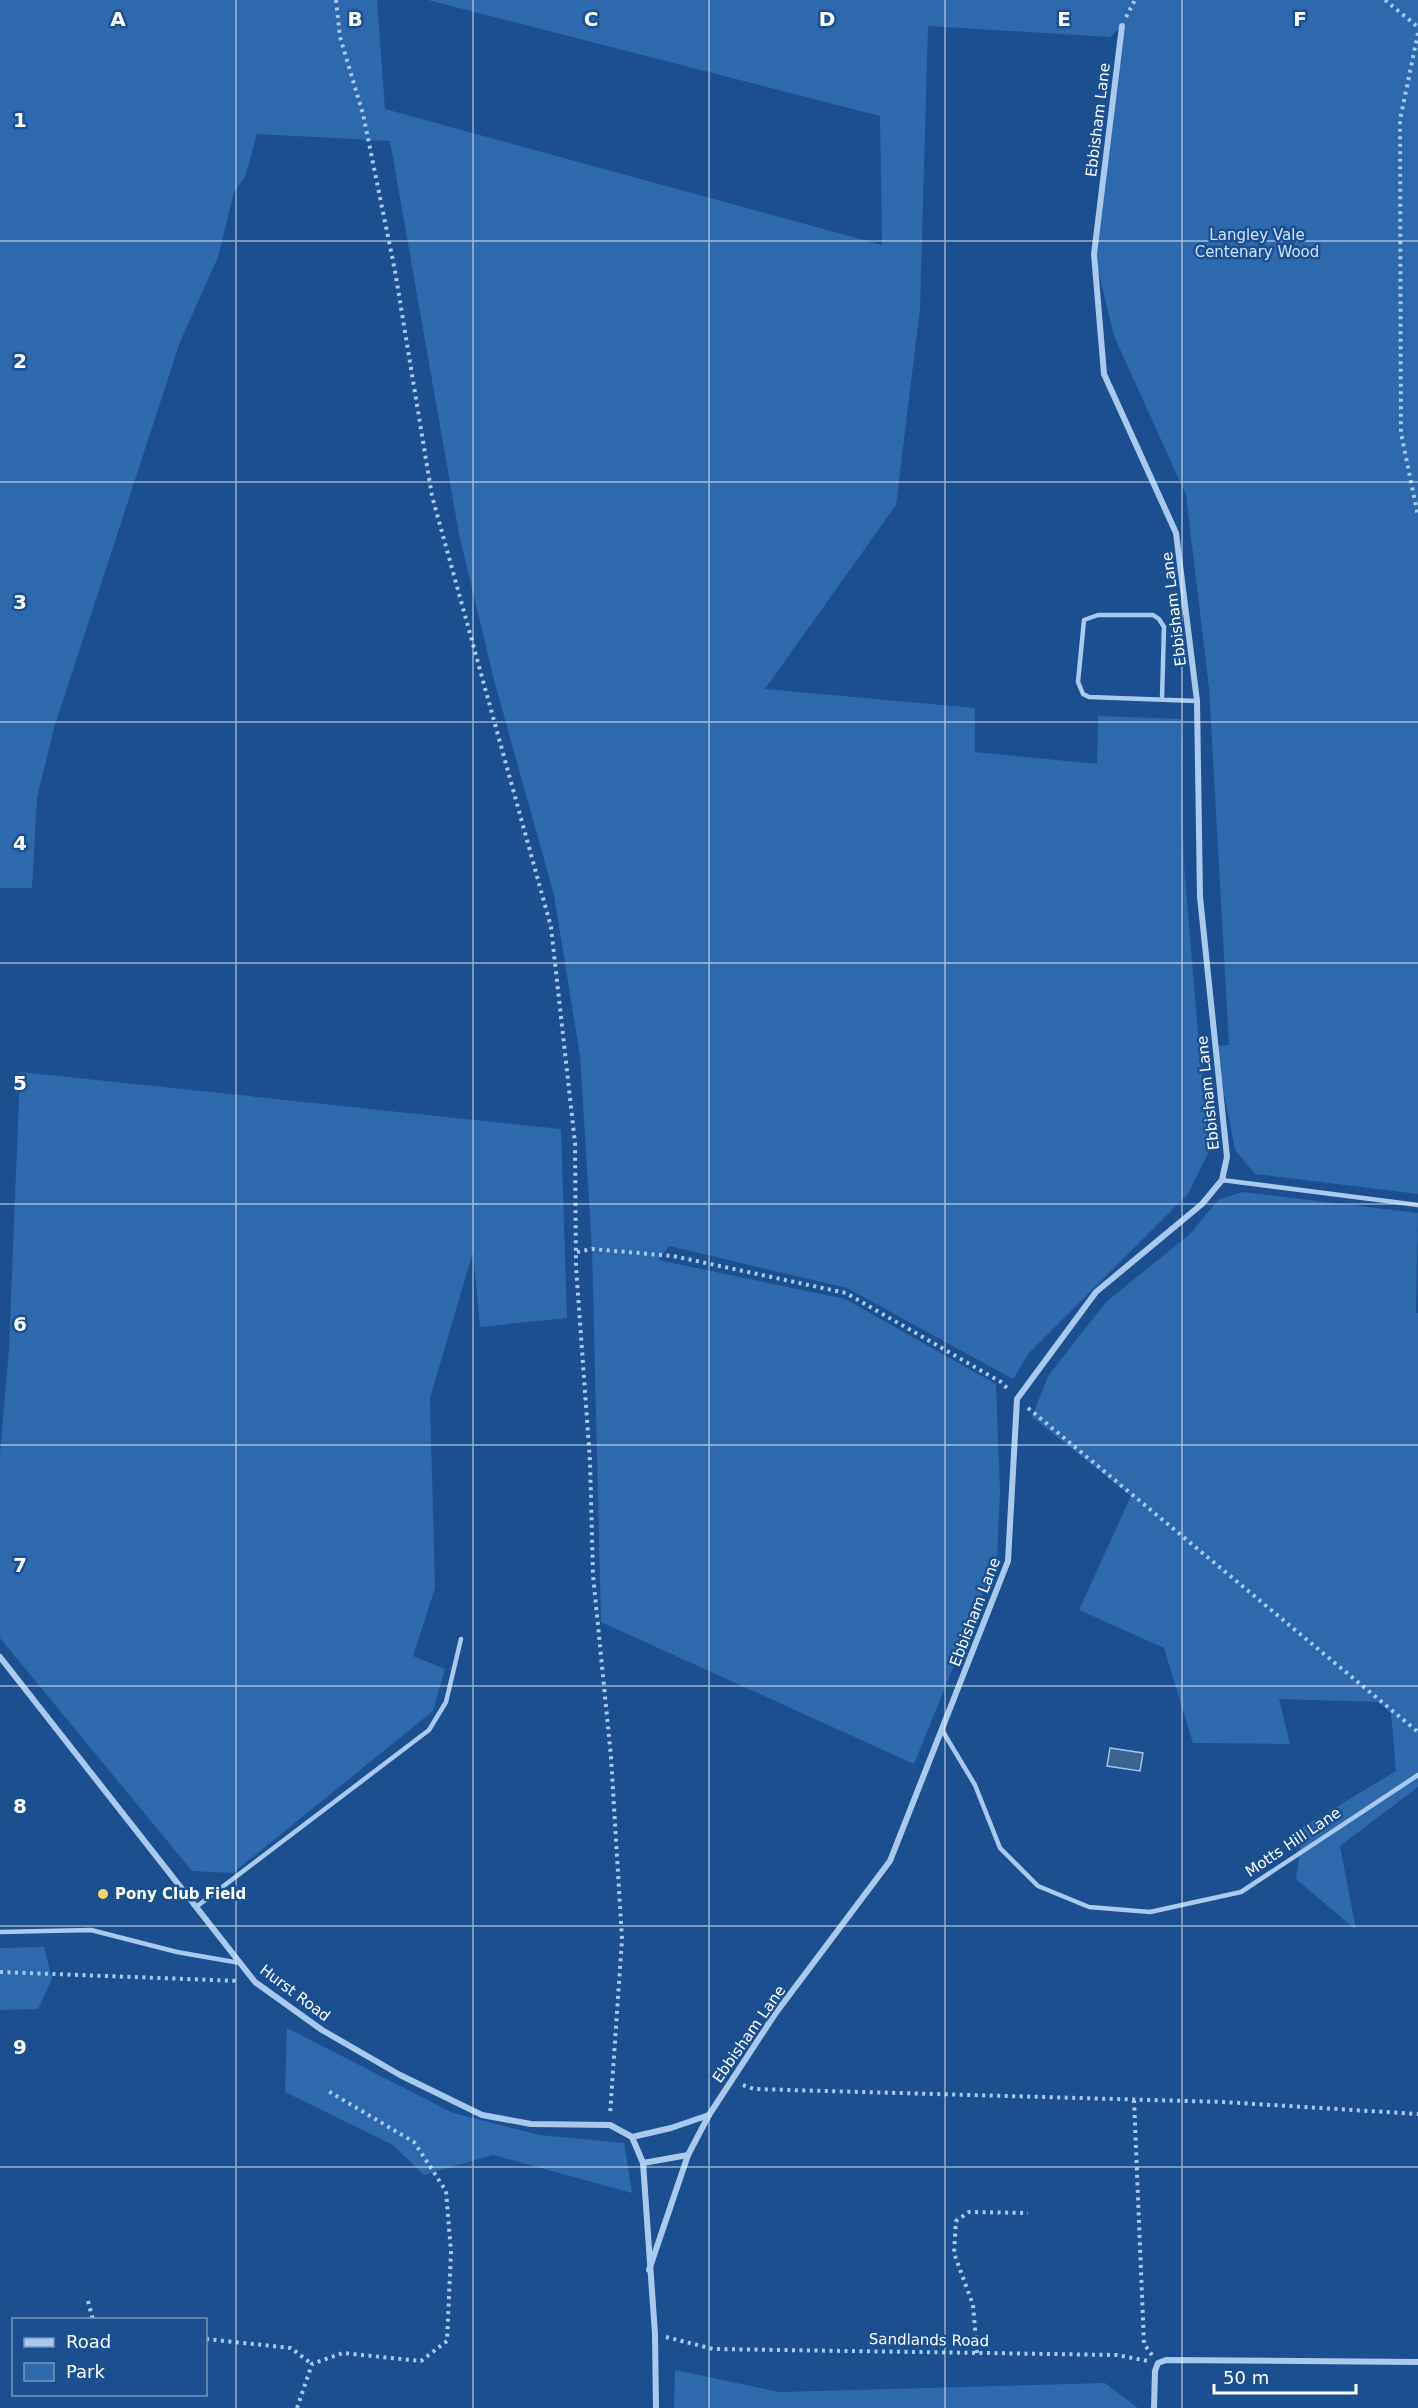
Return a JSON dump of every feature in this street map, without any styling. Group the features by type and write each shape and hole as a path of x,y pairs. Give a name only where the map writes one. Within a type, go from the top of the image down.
{"street":[{"name":"Ebbisham Lane","path":"649,2270 688,2154 709,2115 775,2014 890,1861 1008,1561 1017,1399 1096,1292 1202,1204 1222,1180 1227,1158 1200,897 1197,700 1176,533 1104,374 1094,254 1122,26"},
{"name":"Hurst Road","path":"0,1657 255,1982 322,2030 400,2075 482,2115 531,2124 610,2125 632,2137"},
{"path":"632,2137 709,2115"},
{"name":"Ebbisham Lane","path":"632,2137 643,2163 655,2334 656,2408"},
{"path":"643,2163 688,2154"},
{"path":"1154,2408 1155,2371 1158,2363 1166,2360 1418,2362"}],"lane":[{"path":"1162,699 1164,627 1159,619 1153,615 1087,617 1083,623 1078,682 1083,694 1089,697 1197,700"},
{"path":"1222,1180 1418,1205"},
{"path":"196,1907 429,1730 446,1702 461,1639"},
{"name":"Motts Hill Lane","path":"942,1730 975,1785 1000,1848 1038,1886 1089,1908 1150,1912 1240,1892 1418,1774"},
{"path":"0,1932 91,1930 177,1952 240,1963"}],"path":[{"path":"336,0 340,37 363,114 395,271 432,496 551,927 575,1143 576,1268 590,1461 593,1575 611,1757 622,1940 610,2125"},
{"path":"1122,26 1135,0"},
{"path":"1385,0 1418,27"},
{"path":"1418,33 1400,132 1401,433 1418,516"},
{"path":"0,1972 255,1982"},
{"path":"731,2080 754,2089 1223,2102 1418,2114"},
{"path":"312,2364 343,2353 421,2361 447,2341 451,2252 446,2190 414,2142 328,2091"},
{"path":"1134,2100 1144,2344 1158,2363"},
{"path":"977,2353 973,2305 954,2253 956,2221 969,2212 1028,2213"},
{"path":"88,2301 93,2318"},
{"name":"Sandlands Road","path":"655,2334 713,2349 1118,2355 1158,2363"},
{"path":"207,2339 291,2348 312,2364"},
{"path":"297,2408 312,2364"}],"green space":[{"name":"Langley Vale Centenary Wood","path":"0,0 377,0 385,109 882,245 880,116 428,0 1418,0 1418,1194 1255,1174 1235,1150 1215,1046 1229,1045 1209,688 1186,495 1114,336 1094,254 1121,27 1110,37 928,26 920,309 896,505 765,689 975,708 975,752 1097,764 1098,716 1181,719 1184,865 1208,1153 1188,1194 1029,1353 1013,1379 847,1288 669,1246 658,1260 845,1299 996,1384 1000,1491 997,1560 914,1764 601,1622 592,1249 580,1056 554,895 494,680 459,534 390,141 257,134 245,177 234,192 218,257 180,342 54,728 37,798 32,888 0,888"},
{"path":"20,1072 561,1129 567,1318 480,1327 473,1252 430,1398 435,1588 413,1656 445,1669 433,1711 233,1873 192,1871 0,1638 0,1454 9,1348"},
{"path":"1242,1192 1418,1213 1416,1313 1418,1313 1418,1787 1340,1846 1356,1930 1296,1879 1303,1827 1396,1771 1391,1713 1379,1702 1279,1699 1290,1744 1193,1743 1164,1648 1079,1610 1131,1496 1032,1417 1048,1376 1106,1302 1190,1234 1218,1200"},
{"path":"44,1947 52,1979 38,2009 0,2010 0,1948"},
{"path":"287,2028 453,2113 540,2135 624,2143 632,2193 493,2155 424,2175 393,2145 285,2092"},
{"path":"675,2370 779,2392 1105,2383 1138,2408 674,2408"}],"shaded area":[{"path":"1110,1748 1143,1753 1140,1771 1107,1766"}],"place":[{"name":"Pony Club Field","path":"103,1894"}]}
